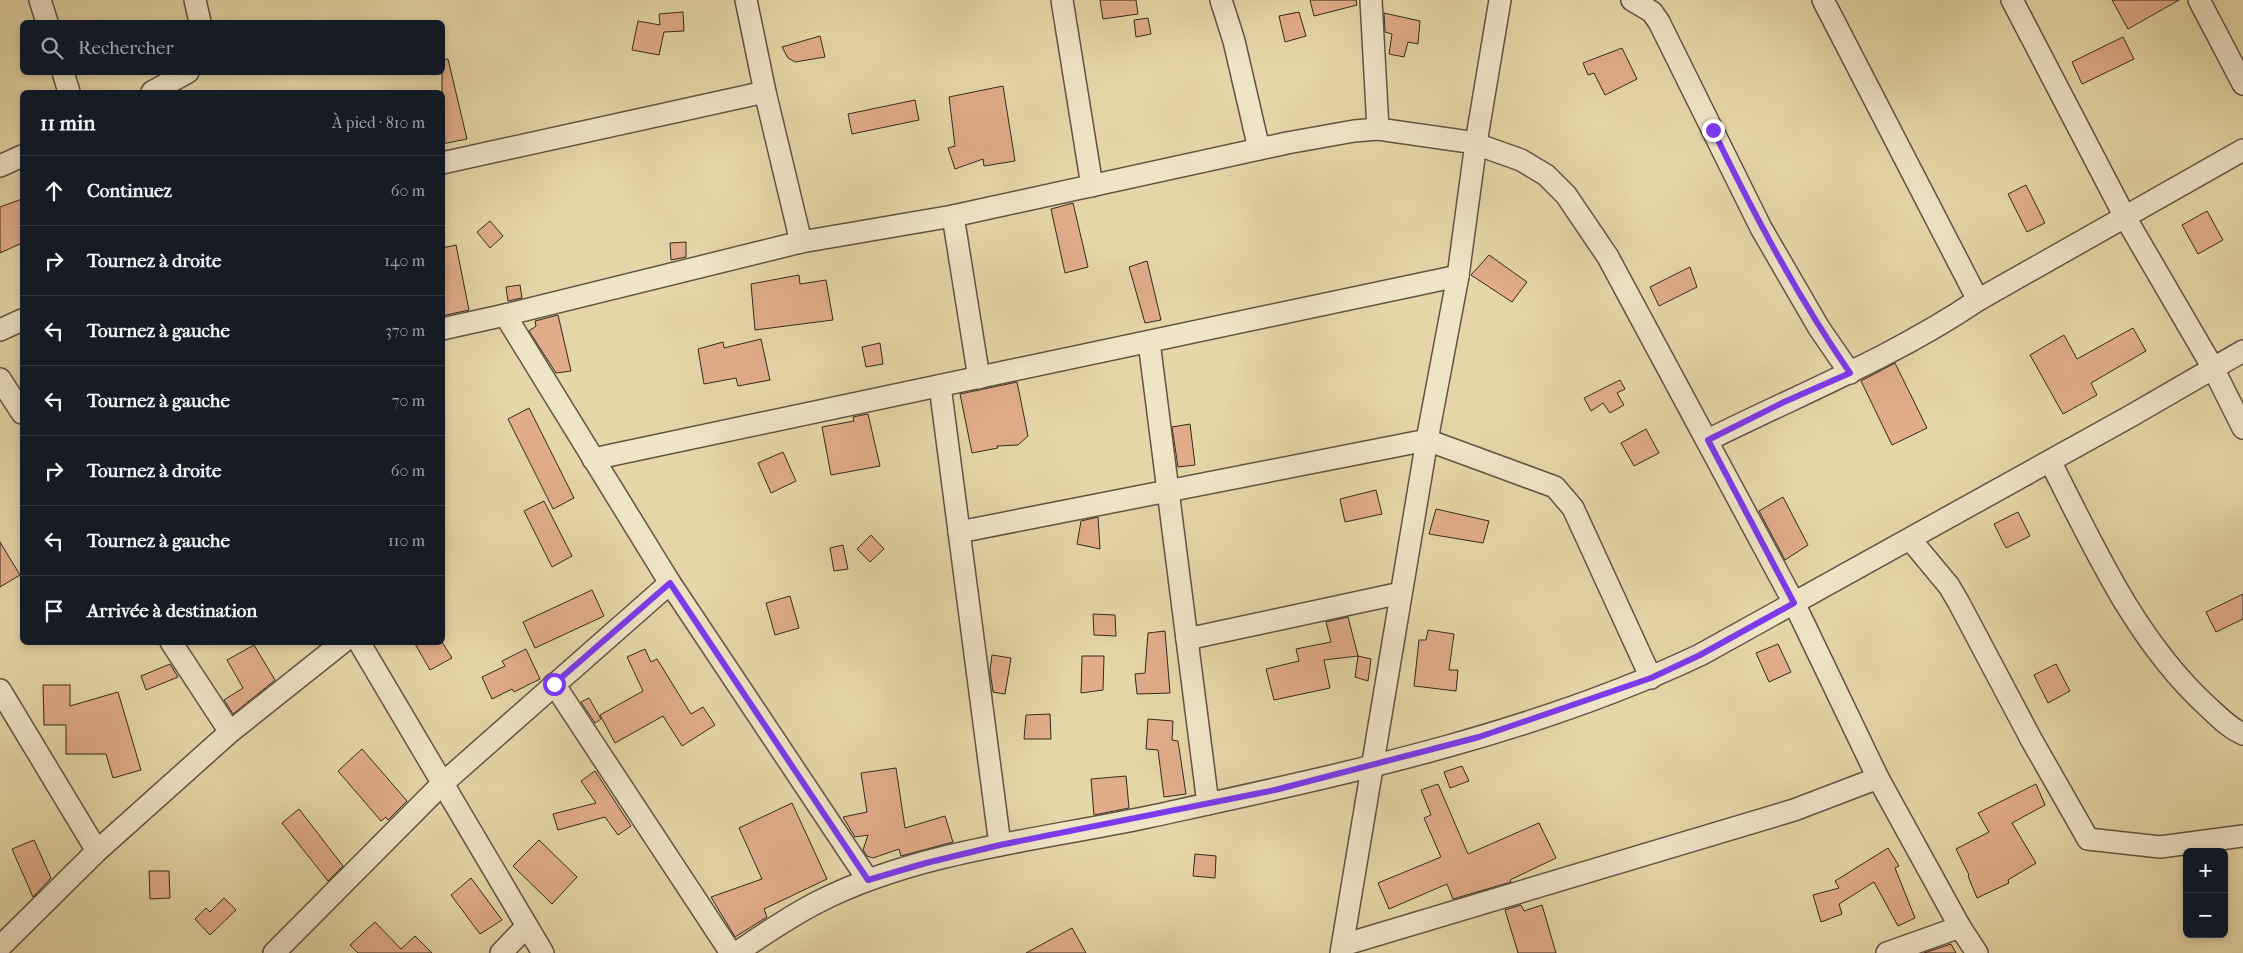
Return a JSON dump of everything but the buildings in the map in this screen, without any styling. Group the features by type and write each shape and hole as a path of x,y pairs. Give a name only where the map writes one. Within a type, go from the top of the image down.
{"street":[{"path":"40,0 46,20"},
{"path":"195,0 200,20"},
{"path":"746,0 765,92 801,242"},
{"path":"1062,0 1092,186"},
{"path":"1221,0 1234,40 1260,149"},
{"path":"1371,0 1378,129"},
{"path":"1500,0 1476,144 1458,276 1427,440 1342,949 1794,810 1878,778"},
{"path":"1632,0 1652,12 1659,22 1761,228 1819,328 1850,373"},
{"path":"1823,0 1978,300"},
{"path":"2012,0 2126,217 2213,368 2243,428"},
{"path":"2199,0 2243,84"},
{"path":"64,75 68,90"},
{"path":"156,90 183,75"},
{"path":"445,162 765,92"},
{"path":"445,328 801,242 953,216 1260,149 1354,131 1378,129 1476,144 1521,160 1546,175 1566,195 1608,257 1794,603 1878,778 1960,927 1977,953"},
{"path":"1708,440 1784,402 1850,373 1946,322 1978,300 2243,150"},
{"path":"0,166 20,157"},
{"path":"953,216 979,378"},
{"path":"593,459 1458,276"},
{"path":"505,315 670,583 868,880"},
{"path":"0,330 20,321"},
{"path":"1149,342 1208,804"},
{"path":"736,953 819,901 868,880 926,863 1000,845 1208,804 1372,766 1479,737 1651,678 1700,655 2050,461 2243,351"},
{"path":"0,379 20,410"},
{"path":"940,386 1000,845"},
{"path":"959,532 1427,440 1556,488 1567,499 1574,508 1651,678"},
{"path":"2050,461 2131,613 2161,656 2190,691 2232,729 2243,734"},
{"path":"1910,539 1949,586 2031,739 2088,839 2160,847 2243,836"},
{"path":"274,953 442,784 670,583"},
{"path":"1187,639 1401,593"},
{"path":"174,645 230,732"},
{"path":"4,945 97,851 230,732 340,645"},
{"path":"360,645 543,953"},
{"path":"554,684 732,953"},
{"path":"0,690 97,851"},
{"path":"501,953 527,926"},
{"path":"1887,953 1960,927"}],"route":[{"path":"554,684 670,583 868,880 926,863 1000,845 1104,826 1275,790 1372,766 1479,737 1570,708 1651,678 1700,655 1794,603 1708,440 1784,402 1850,373 1819,328 1761,228 1713,130"}]}
